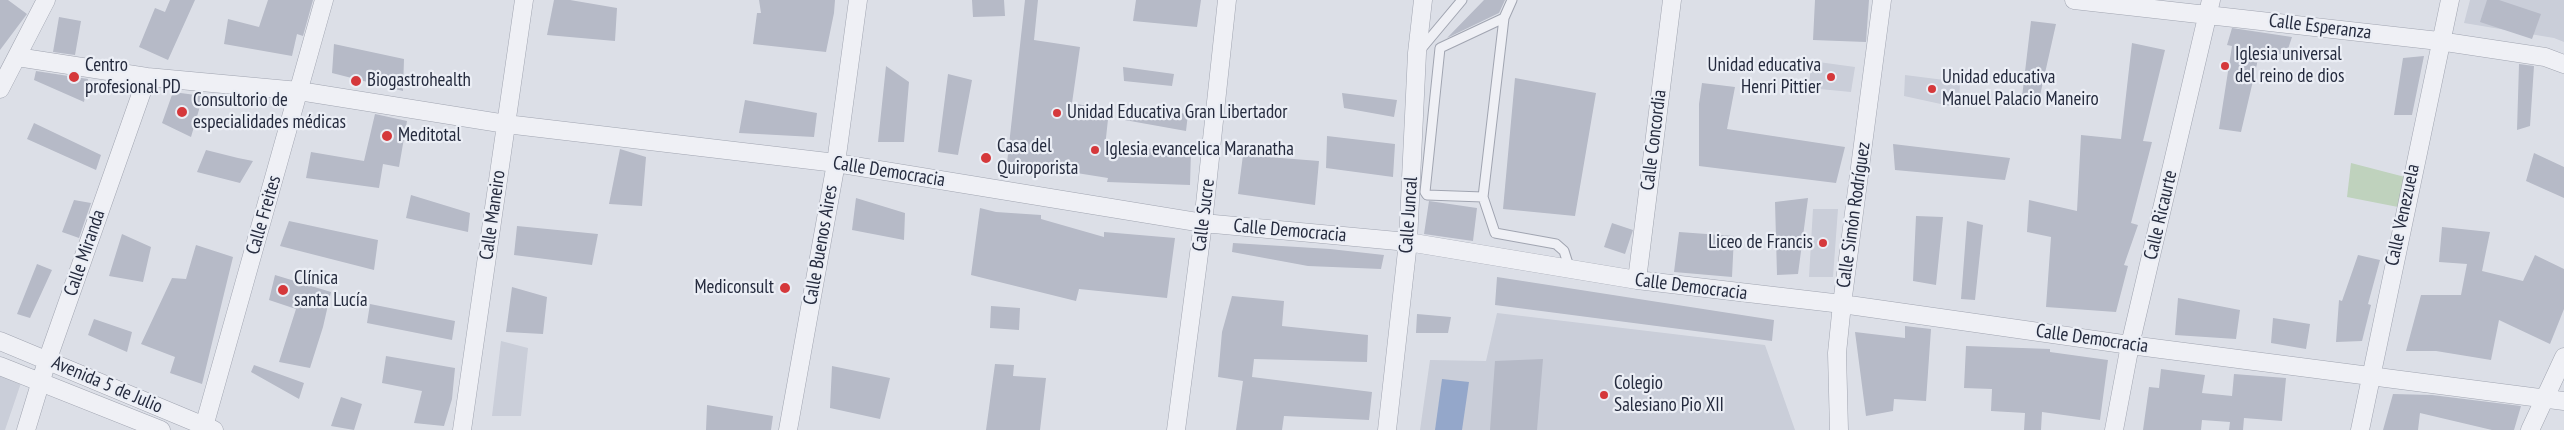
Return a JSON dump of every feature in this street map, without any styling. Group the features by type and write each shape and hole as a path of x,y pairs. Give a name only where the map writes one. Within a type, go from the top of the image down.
{"street":[{"path":"0,89 46,0"},
{"name":"Calle Freites","path":"208,429 324,0"},
{"name":"Calle Maneiro","path":"462,430 524,0"},
{"name":"Calle Buenos Aires","path":"788,430 836,163 858,0"},
{"name":"Calle Sucre","path":"1176,430 1203,224 1227,0"},
{"name":"Calle Juncal","path":"1387,430 1408,242 1417,53 1423,0"},
{"name":"Calle Concordia","path":"1637,280 1672,0"},
{"name":"Calle Simón Rodríguez","path":"1839,430 1837,353 1882,0"},
{"name":"Calle Esperanza","path":"2074,0 2209,7 2545,56 2564,64"},
{"name":"Calle Venezuela","path":"2360,430 2450,0"},
{"name":"Calle Ricaurte","path":"2114,430 2130,345 2209,7"},
{"name":"Calle Democracia","path":"16,57 147,77 299,91 506,124 836,163 1203,224 1408,242 1637,280 1842,304 2130,345 2564,401"},
{"name":"Calle Miranda","path":"26,430 47,361 147,77"},
{"name":"Avenida 5 de Julio","path":"0,341 208,429"},
{"path":"2530,430 2564,357"},
{"name":"Avenida 5 de Julio","path":"0,366 161,430"}],"lane":[{"path":"1417,53 1462,0"},
{"path":"1512,0 1504,18 1483,197 1495,233 1556,244 1564,250 1570,270"},
{"path":"1483,197 1427,195 1425,192 1440,48 1504,18"}],"shaded area":[{"path":"2470,0 2564,0 2564,42 2554,38 2464,23"},
{"name":"Unidad educativa Henri Pittier","path":"1811,61 1855,67 1851,92 1809,88"},
{"name":"Unidad educativa Manuel Palacio Maneiro","path":"1905,75 1960,82 1959,108 1904,96"},
{"name":"Liceo de Francis","path":"1813,209 1838,209 1833,277 1809,277"},
{"name":"Colegio Salesiano Pio XII","path":"1497,313 1765,345 1795,430 1420,430 1430,360 1486,361"},
{"path":"501,341 528,348 521,416 492,416"},
{"path":"0,375 21,383 5,430 0,430"}],"green space":[{"path":"2351,163 2405,177 2398,207 2347,197"}],"water":[{"path":"1442,379 1469,382 1462,430 1435,430"}],"building":[{"path":"0,0 8,0 27,14 0,50"},
{"path":"170,0 195,0 168,60 139,47 155,8 165,12"},
{"path":"268,0 313,0 303,36 297,34 292,56 224,44 228,19 259,27"},
{"path":"554,0 570,0 617,8 615,41 547,35"},
{"path":"759,0 835,0 826,52 753,44 757,13 761,13"},
{"path":"972,0 1004,0 1005,16 973,17"},
{"path":"1025,0 1038,0 1034,40 1080,47 1072,103 1109,110 1105,147 1191,150 1190,185 1107,182 1108,178 1064,171 1064,175 1026,169 1026,164 1007,163"},
{"path":"1136,0 1201,0 1197,27 1133,21"},
{"path":"1484,0 1505,0 1499,13 1447,38"},
{"path":"1815,0 1869,0 1866,42 1813,40"},
{"path":"2487,0 2499,0 2541,14 2532,39 2480,22"},
{"path":"59,17 81,21 75,55 53,52"},
{"path":"2031,21 2056,24 2039,100 2022,97"},
{"path":"2232,28 2292,37 2286,55 2260,51 2241,132 2219,129 2232,46 2227,45"},
{"path":"2132,43 2165,50 2143,141 2152,142 2131,223 2138,225 2124,265 2128,266 2116,312 2046,307 2051,237 2027,232 2029,200 2077,211 2081,135 2121,139"},
{"path":"334,44 404,59 403,91 332,73"},
{"path":"2424,56 2412,115 2394,115 2403,58"},
{"path":"2519,64 2534,66 2530,126 2517,130"},
{"path":"886,66 909,82 904,142 878,142"},
{"path":"1123,67 1174,74 1172,86 1124,81"},
{"path":"36,71 88,79 84,102 34,80"},
{"path":"948,74 972,80 958,155 938,152"},
{"path":"1515,78 1596,93 1575,216 1503,209"},
{"path":"1702,83 1735,87 1727,129 1845,147 1836,183 1699,166 1699,104"},
{"path":"173,92 203,96 191,137 162,123"},
{"path":"1342,93 1397,100 1394,117 1344,108"},
{"path":"745,100 817,113 814,137 739,133"},
{"path":"1119,106 1188,114 1186,131 1119,119"},
{"path":"375,114 407,121 399,167 383,164 379,188 306,178 311,152 364,161"},
{"path":"34,123 101,155 96,170 27,139"},
{"path":"1327,136 1395,144 1393,177 1326,168"},
{"path":"1893,144 2010,158 2005,180 1895,170"},
{"path":"620,149 646,157 642,206 609,204"},
{"path":"206,150 253,161 240,183 197,172"},
{"path":"2534,153 2564,167 2564,198 2526,181"},
{"path":"1243,155 1319,161 1315,205 1238,194"},
{"path":"411,195 470,213 468,232 406,218"},
{"path":"856,198 905,213 904,240 852,230"},
{"path":"1808,198 1798,274 1777,275 1775,202"},
{"path":"74,200 91,203 79,238 62,232"},
{"path":"1429,201 1477,208 1473,241 1424,234"},
{"path":"980,208 996,212 1041,215 1041,219 1104,237 1104,232 1175,238 1167,298 1079,289 1076,301 971,275"},
{"path":"1916,216 1943,217 1936,285 1913,281"},
{"path":"289,221 378,240 374,270 280,246"},
{"path":"1967,221 1983,225 1975,300 1961,299"},
{"path":"1612,223 1633,230 1625,254 1604,247"},
{"path":"517,226 598,234 592,265 514,255"},
{"path":"2442,227 2490,232 2482,271 2523,281 2535,255 2564,269 2564,309 2550,344 2499,320 2491,360 2436,351 2406,351 2421,295 2461,295 2467,264 2439,262"},
{"path":"1679,232 1734,236 1732,277 1674,272"},
{"path":"122,234 151,247 143,282 109,276"},
{"path":"1233,243 1330,249 1384,255 1381,269 1308,266 1232,252"},
{"path":"196,245 233,257 202,384 170,373 175,357 141,344 172,278 186,279"},
{"path":"2358,255 2380,260 2368,304 2371,305 2362,341 2336,342 2339,300 2342,301"},
{"path":"37,264 52,270 30,318 17,314"},
{"path":"275,275 331,292 323,327 310,368 279,362 296,309 269,300"},
{"path":"1497,277 1774,320 1772,341 1495,305"},
{"path":"512,287 547,297 543,334 506,332"},
{"path":"1232,296 1284,301 1282,326 1368,335 1367,362 1254,359 1252,377 1372,392 1369,420 1284,416 1282,430 1236,430 1243,381 1218,377 1222,332"},
{"path":"2178,298 2240,310 2236,339 2175,335"},
{"path":"370,304 455,321 452,340 367,323"},
{"path":"991,306 1020,308 1019,330 990,328"},
{"path":"1417,314 1451,317 1448,333 1416,333"},
{"path":"2273,318 2310,324 2306,349 2271,343"},
{"path":"94,319 132,332 127,352 88,335"},
{"path":"1905,326 1931,329 1926,401 1894,399 1893,411 1866,416 1855,332 1905,338"},
{"path":"1966,346 2050,349 2050,352 2108,360 2100,420 2042,412 2041,430 2024,430 2025,413 1991,411 1992,389 1964,388"},
{"path":"386,356 455,368 452,399 444,426 414,423 422,391 382,383"},
{"path":"1543,359 1537,430 1490,430 1495,361"},
{"path":"995,364 1014,365 1013,376 1046,378 1040,430 986,430"},
{"path":"254,365 304,383 299,399 251,372"},
{"path":"832,366 890,378 880,419 830,408"},
{"path":"2161,369 2205,375 2202,393 2232,396 2234,374 2286,378 2282,421 2244,418 2243,430 2229,430 2230,422 2202,420 2201,430 2143,430 2149,387 2159,388"},
{"path":"2393,394 2432,395 2521,406 2514,430 2492,430 2420,413 2418,430 2383,430"},
{"path":"341,397 362,404 354,430 331,426"},
{"path":"707,405 773,416 771,430 706,430"}],"place":[{"name":"Iglesia universal del reino de dios","path":"2225,66"},
{"name":"Centro profesional PD","path":"74,77"},
{"name":"Unidad educativa Henri Pittier","path":"1831,77"},
{"name":"Biogastrohealth","path":"356,81"},
{"name":"Unidad educativa Manuel Palacio Maneiro","path":"1932,89"},
{"name":"Consultorio de especialidades médicas","path":"182,112"},
{"name":"Unidad Educativa Gran Libertador","path":"1057,113"},
{"name":"Meditotal","path":"387,136"},
{"name":"Iglesia evancelica Maranatha","path":"1095,150"},
{"name":"Casa del Quiroporista","path":"986,158"},
{"name":"Liceo de Francis","path":"1823,243"},
{"name":"Mediconsult","path":"785,288"},
{"name":"Clínica santa Lucía","path":"283,290"},
{"name":"Colegio Salesiano Pio XII","path":"1604,395"}]}
